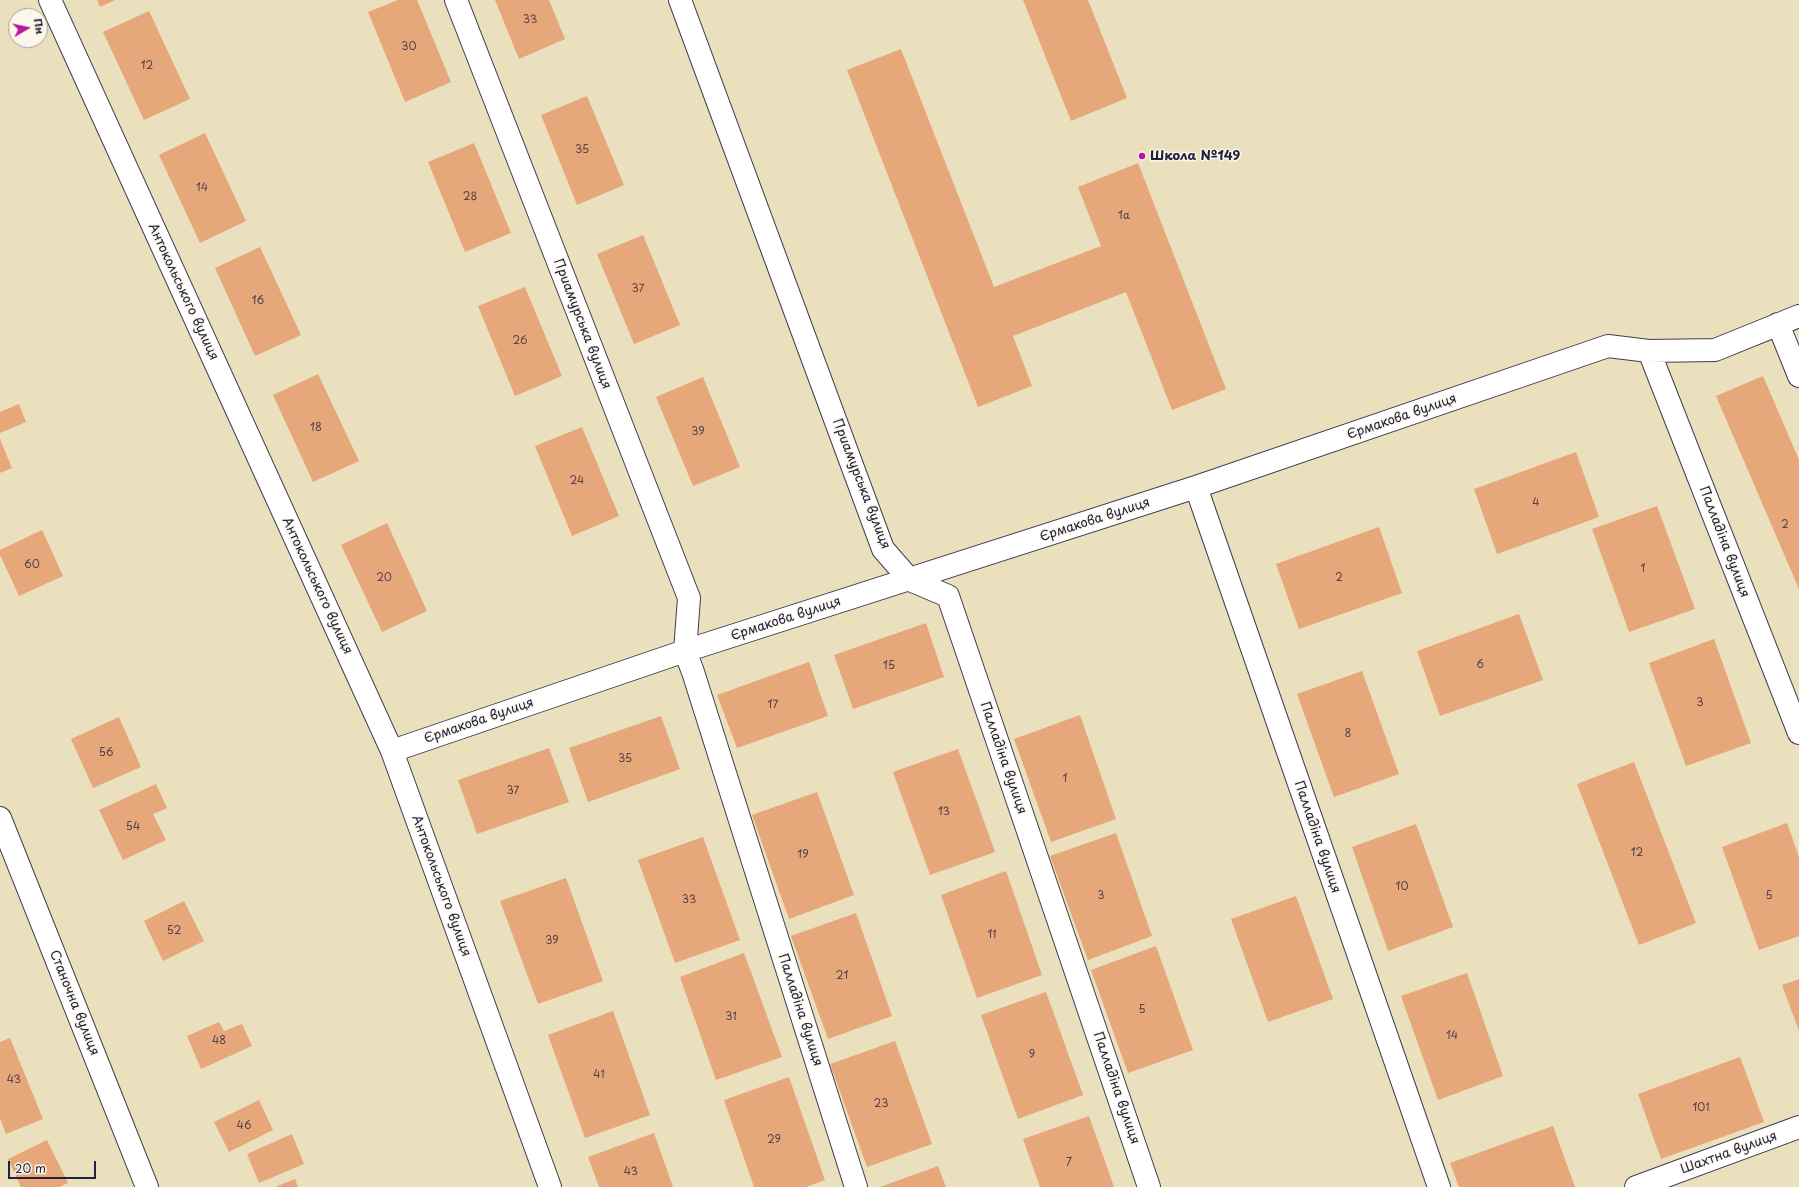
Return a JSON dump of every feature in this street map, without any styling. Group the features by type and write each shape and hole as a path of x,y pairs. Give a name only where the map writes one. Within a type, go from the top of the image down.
{"street":[{"name":"Антокольського вулиця","path":"50,0 392,751 550,1187"},
{"name":"Приамурська вулиця","path":"456,0 689,598 685,651"},
{"name":"Приамурська вулиця","path":"680,0 883,549 910,580"},
{"name":"Єрмакова вулиця","path":"392,751 685,651 1196,487 1608,346 1649,351 1715,350 1799,316"},
{"path":"1778,324 1799,376"},
{"name":"Палладіна вулиця","path":"1649,351 1799,733"},
{"name":"Палладіна вулиця","path":"1196,487 1439,1187"},
{"name":"Палладіна вулиця","path":"910,580 948,596 1150,1187"},
{"name":"Палладіна вулиця","path":"685,651 693,672 856,1187"},
{"name":"Станочна вулиця","path":"0,818 147,1187"},
{"name":"Шахтна вулиця","path":"1636,1187 1799,1127"}],"building":[{"path":"97,0 115,0 100,7"},
{"path":"398,0 417,0 451,82 405,102 368,12"},
{"path":"495,0 549,0 565,39 519,59"},
{"path":"1023,0 1088,0 1127,98 1071,121"},
{"path":"149,11 190,99 144,120 103,32"},
{"path":"901,49 994,287 1101,246 1078,187 1138,163 1226,389 1172,410 1126,292 1013,336 1032,386 978,407 847,70"},
{"path":"587,96 624,185 577,205 541,115"},
{"path":"205,133 246,221 200,243 159,155"},
{"path":"474,143 511,233 465,252 428,162"},
{"path":"643,235 680,325 634,344 597,254"},
{"path":"260,247 301,335 255,356 215,268"},
{"path":"525,287 562,376 515,396 478,306"},
{"path":"318,374 359,461 313,482 273,395"},
{"path":"1763,376 1799,460 1799,589 1716,396"},
{"path":"703,377 740,467 693,486 656,397"},
{"path":"19,404 26,422 0,433 0,412"},
{"path":"582,427 619,516 572,536 535,446"},
{"path":"0,439 12,468 0,473"},
{"path":"1576,452 1599,517 1497,554 1474,489"},
{"path":"1657,506 1695,609 1629,632 1592,529"},
{"path":"387,523 427,611 382,632 341,545"},
{"path":"1379,527 1402,593 1299,629 1276,564"},
{"path":"42,530 63,576 19,596 0,555 0,550"},
{"path":"1519,614 1543,680 1440,716 1417,651"},
{"path":"926,623 944,677 853,709 834,655"},
{"path":"1714,639 1751,743 1686,766 1649,663"},
{"path":"809,662 828,716 737,748 717,695"},
{"path":"1362,671 1399,774 1334,797 1297,694"},
{"path":"1080,715 1116,819 1051,842 1014,739"},
{"path":"661,716 680,769 588,802 569,748"},
{"path":"119,717 141,767 93,788 71,739"},
{"path":"549,748 569,802 477,834 458,780"},
{"path":"958,749 995,852 930,875 893,772"},
{"path":"1634,762 1696,923 1639,945 1577,784"},
{"path":"156,784 167,808 153,814 166,840 123,860 99,810"},
{"path":"817,792 854,895 789,919 752,815"},
{"path":"1787,823 1799,857 1799,936 1759,950 1722,847"},
{"path":"1416,824 1453,927 1388,951 1352,847"},
{"path":"1116,833 1152,936 1088,960 1050,856"},
{"path":"703,837 740,940 675,963 638,860"},
{"path":"1006,871 1042,975 977,998 941,895"},
{"path":"566,878 603,981 538,1004 500,901"},
{"path":"1296,896 1333,999 1268,1022 1231,919"},
{"path":"184,901 204,941 163,961 144,921"},
{"path":"856,913 892,1016 828,1039 791,936"},
{"path":"1156,946 1193,1050 1128,1073 1091,970"},
{"path":"744,953 782,1057 716,1080 680,977"},
{"path":"1467,973 1503,1076 1438,1100 1401,996"},
{"path":"1799,979 1799,1031 1782,985"},
{"path":"1046,992 1083,1095 1018,1119 981,1015"},
{"path":"613,1011 650,1115 585,1138 548,1035"},
{"path":"219,1022 224,1031 242,1024 252,1046 201,1069 187,1036"},
{"path":"10,1038 43,1119 6,1134 0,1118 0,1042"},
{"path":"895,1041 932,1144 867,1167 830,1064"},
{"path":"1740,1057 1764,1122 1661,1159 1638,1094"},
{"path":"789,1077 825,1180 806,1187 754,1187 724,1100"},
{"path":"259,1100 273,1130 229,1152 214,1122"},
{"path":"1089,1116 1114,1187 1040,1187 1023,1139"},
{"path":"1553,1126 1575,1187 1459,1187 1450,1163"},
{"path":"654,1133 673,1187 599,1187 588,1157"},
{"path":"292,1134 304,1164 259,1183 247,1154"},
{"path":"47,1140 68,1183 59,1187 21,1187 8,1159"},
{"path":"938,1166 946,1187 880,1187"},
{"path":"295,1179 298,1187 275,1187"}],"place":[{"name":"Школа №149","path":"1142,156"}]}
